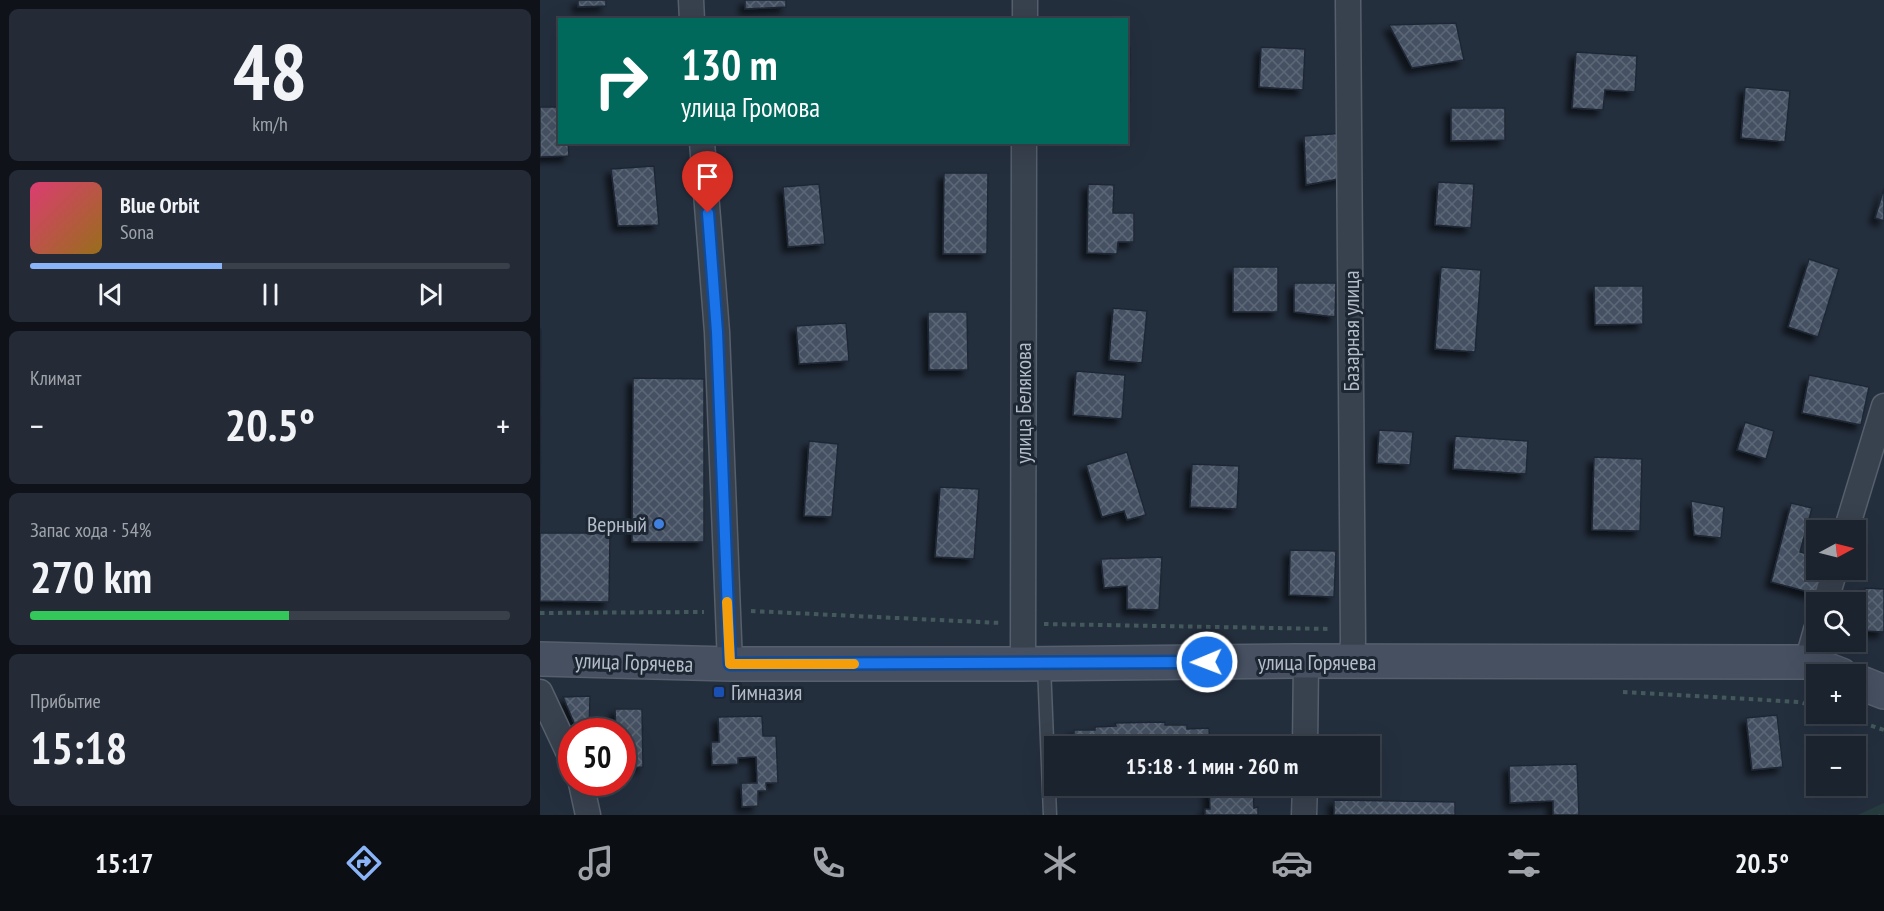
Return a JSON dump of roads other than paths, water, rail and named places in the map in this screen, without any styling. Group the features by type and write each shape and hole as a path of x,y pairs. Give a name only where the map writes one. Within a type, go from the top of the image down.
{"main road":[{"name":"улица Горячева","path":"540,659 730,664 1306,661 1807,662 1812,664"},
{"path":"1866,685 1884,692"}],"street":[{"path":"691,0 692,18"},
{"path":"1025,0 1025,18"},
{"name":"Базарная улица","path":"1348,0 1353,630 1351,662"},
{"path":"702,144 717,332 730,664"},
{"name":"улица Белякова","path":"1024,144 1034,664"},
{"path":"1849,520 1884,406"},
{"path":"1807,662 1810,652"},
{"path":"1305,736 1306,661"},
{"path":"540,692 558,730"},
{"path":"584,796 588,815"},
{"path":"1305,796 1305,815"}],"lane":[{"path":"1034,664 1050,815"}],"place":[{"name":"Верный","path":"659,524"},
{"name":"Гимназия","path":"719,692"}]}
